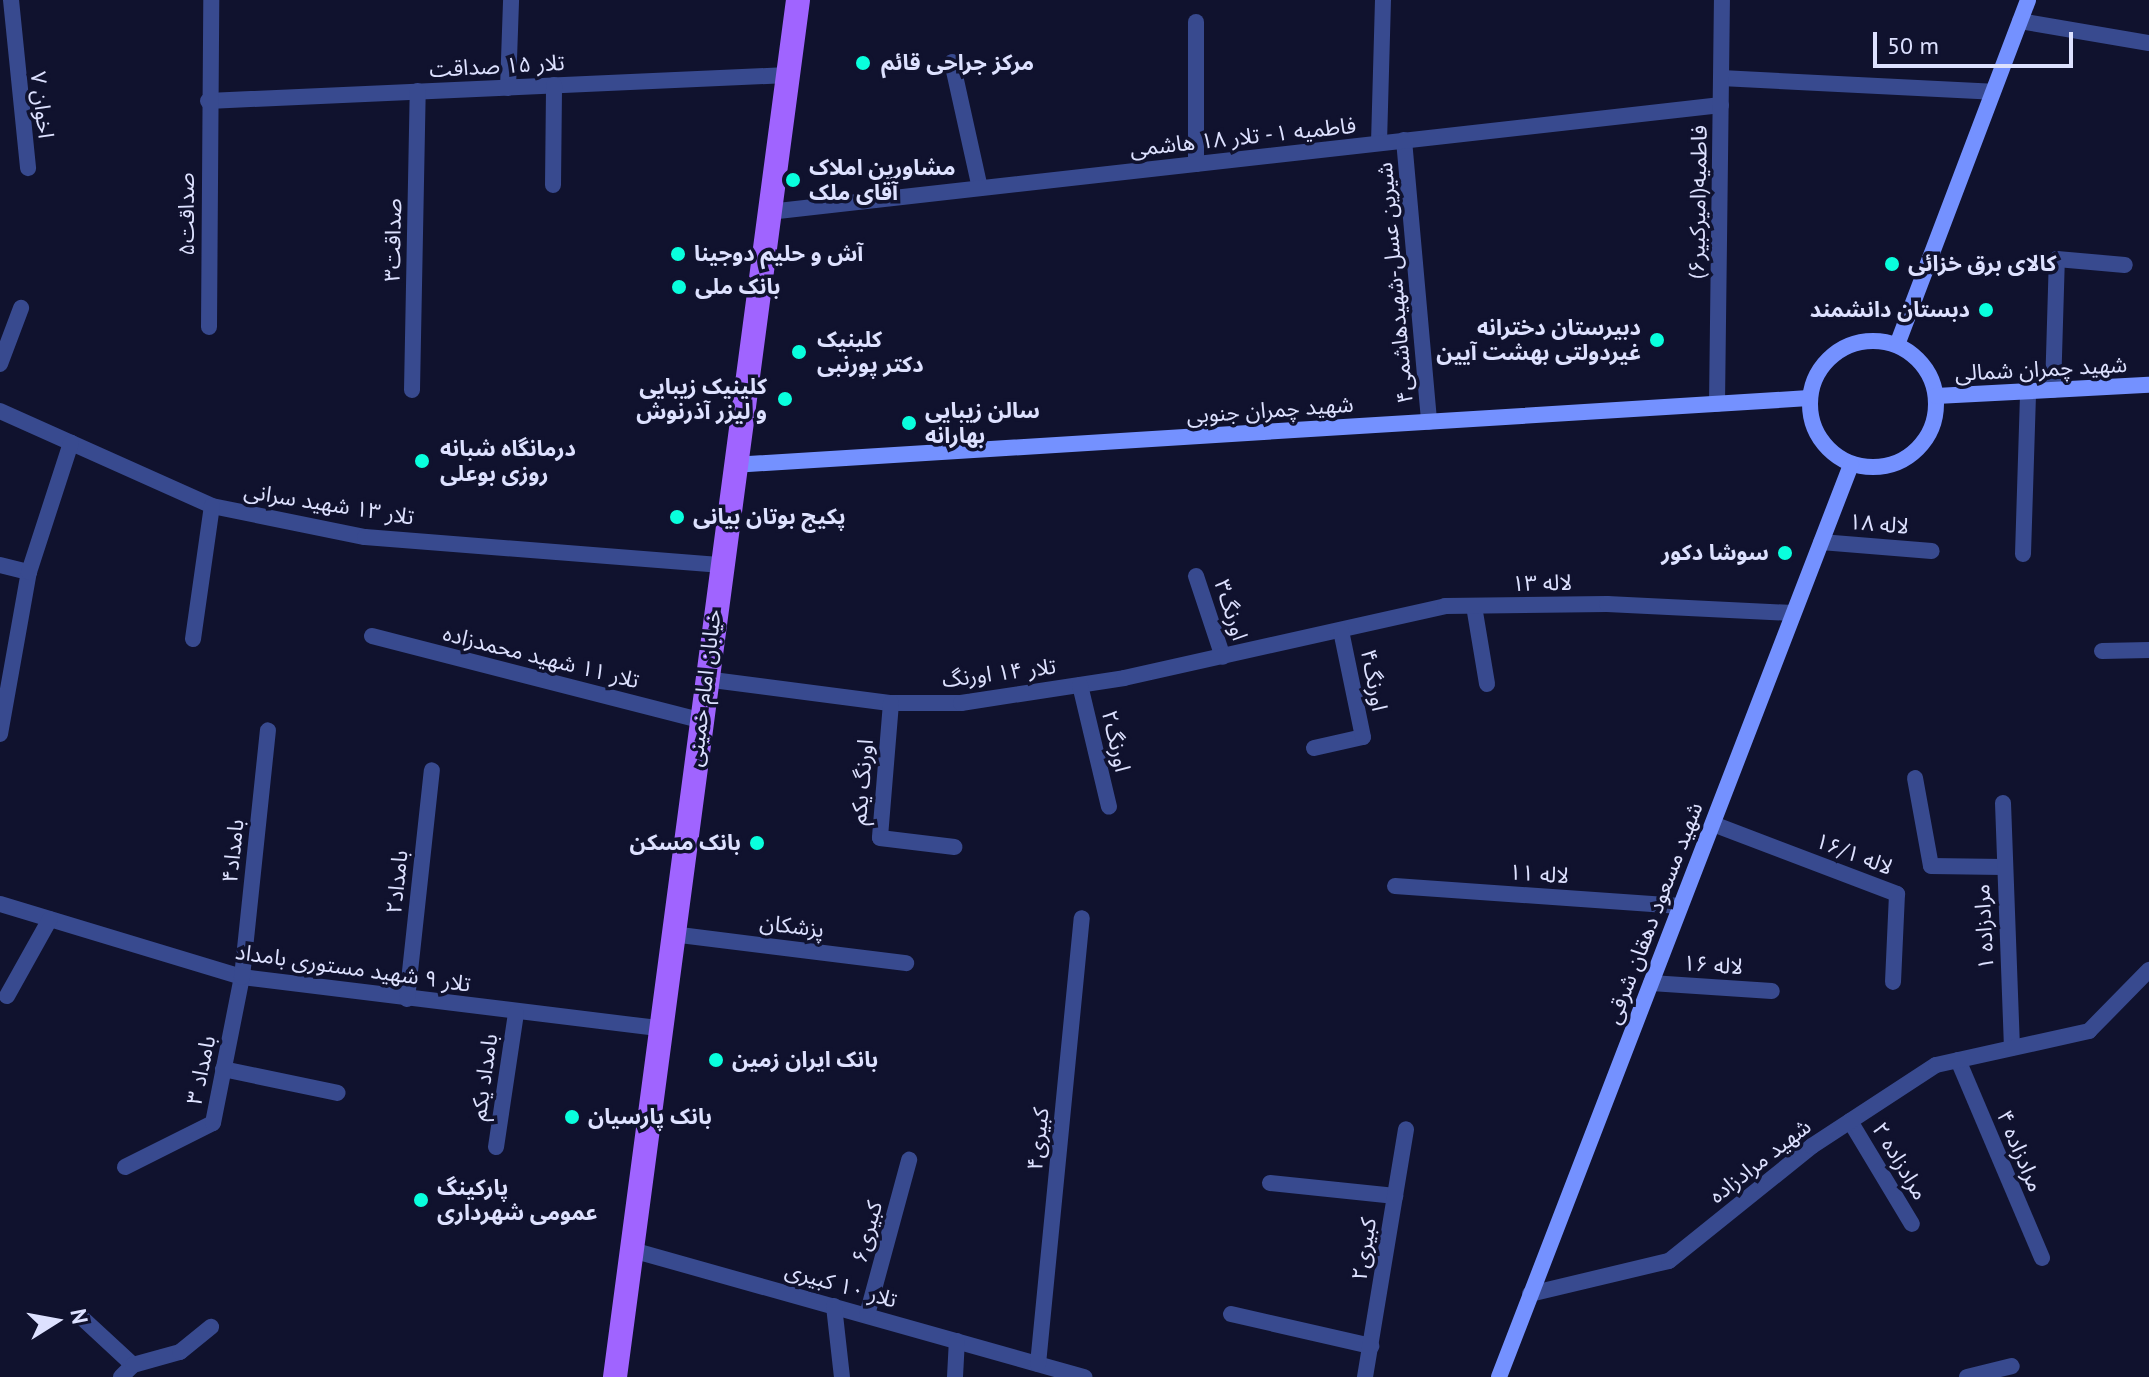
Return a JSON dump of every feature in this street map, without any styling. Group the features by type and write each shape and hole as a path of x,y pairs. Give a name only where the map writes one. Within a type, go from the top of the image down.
{"main road":[{"name":"خیابان امام خمینی","path":"615,1377 719,565 798,0"},
{"path":"1897,345 2028,0"},
{"path":"1874,340 1897,345 1923,365 1936,396 1927,438 1912,454 1894,465 1851,465 1819,438 1809,398 1816,375 1830,356 1851,344 1874,340"},
{"name":"شهید چمران شمالی","path":"1936,396 2149,385"},
{"name":"شهید چمران جنوبی","path":"733,465 1809,398"},
{"name":"شهید مسعود دهقان شرقی","path":"1499,1377 1851,465"}],"street":[{"name":"اخوان ۷","path":"11,0 28,168"},
{"name":"صداقت۵","path":"209,327 211,0"},
{"path":"508,88 511,0"},
{"path":"1379,143 1383,0"},
{"name":"فاطمیه(امیرکبیر۶)","path":"1717,404 1722,0"},
{"path":"2020,21 2149,43"},
{"path":"1196,22 1196,164"},
{"path":"952,62 980,188"},
{"name":"تلار ۱۵ صداقت","path":"208,101 787,75"},
{"path":"1721,78 1993,92"},
{"path":"553,185 554,85"},
{"name":"صداقت۳","path":"412,390 418,91"},
{"name":"فاطمیه ۱ - تلار ۱۸ هاشمی","path":"769,212 1721,105"},
{"name":"شیرین عسل-شهیدهاشمی۴","path":"1404,140 1429,422"},
{"path":"2053,390 2057,259 2125,265"},
{"path":"0,364 21,308"},
{"path":"2023,554 2028,392"},
{"name":"تلار ۱۳ شهید سرانی","path":"0,411 212,506 365,537 719,565"},
{"path":"0,734 29,572 71,443"},
{"path":"193,639 212,506"},
{"name":"لاله ۱۸","path":"1821,542 1932,551"},
{"path":"0,565 29,572"},
{"name":"اورنگ۳","path":"1196,576 1223,657"},
{"name":"لاله ۱۳","path":"1295,641 1445,606 1607,604 1793,613"},
{"path":"1474,606 1487,684"},
{"name":"اورنگ۴","path":"1314,748 1363,737 1341,631"},
{"name":"تلار ۱۱ شهید محمدزاده","path":"372,636 700,720"},
{"name":"تلار ۱۴ اورنگ","path":"705,679 891,703 961,703 1080,685 1295,641"},
{"path":"2102,651 2149,650"},
{"name":"اورنگ۲","path":"1080,685 1109,807"},
{"name":"اورنگ یکم","path":"891,703 880,838 954,847"},
{"name":"بامداد۴","path":"242,977 268,730"},
{"name":"بامداد۲","path":"407,999 432,770"},
{"path":"1915,778 1931,866 2003,867"},
{"name":"مرادزاده ۱","path":"2003,803 2012,1048"},
{"name":"لاله ۱۶/۱","path":"1713,824 1897,894 1893,982"},
{"name":"لاله ۱۱","path":"1395,886 1680,906"},
{"name":"تلار ۹ شهید مستوری بامداد","path":"0,904 242,977 516,1013 660,1028"},
{"name":"کبیری۴","path":"1038,1364 1082,918"},
{"path":"7,996 50,919"},
{"name":"پزشکان","path":"672,934 906,963"},
{"name":"شهید مرادزاده","path":"1530,1294 1669,1261 1850,1121 1936,1065 2089,1031 2149,970"},
{"name":"بامداد ۳","path":"125,1167 213,1123 242,977"},
{"name":"لاله ۱۶","path":"1651,983 1772,991"},
{"name":"بامداد یکم","path":"496,1147 516,1013"},
{"name":"مرادزاده ۴","path":"1958,1060 2042,1258"},
{"path":"223,1069 338,1093"},
{"name":"مرادزاده ۲","path":"1850,1121 1912,1224"},
{"name":"کبیری۲","path":"1365,1377 1406,1129"},
{"name":"کبیری۶","path":"867,1315 909,1160"},
{"path":"1270,1183 1395,1196"},
{"name":"تلار ۱۰ کبیری","path":"632,1250 1084,1377"},
{"path":"834,1306 842,1377"},
{"path":"1231,1314 1371,1346"},
{"path":"80,1316 127,1371 180,1352 211,1327"},
{"path":"955,1377 957,1341"},
{"path":"1967,1377 2012,1366"}],"place":[{"name":"مرکز جراحی قائم","path":"863,63"},
{"name":"مشاورین املاک آقای ملک","path":"793,180"},
{"name":"آش و حلیم دوجینا","path":"678,254"},
{"name":"کالای برق خزائی","path":"1892,264"},
{"name":"بانک ملی","path":"679,287"},
{"name":"دبستان دانشمند","path":"1986,310"},
{"name":"دبیرستان دخترانه غیردولتی بهشت آیین","path":"1657,340"},
{"name":"کلینیک دکتر پورنبی","path":"799,352"},
{"name":"کلینیک زیبایی و لیزر آذرنوش","path":"785,399"},
{"name":"سالن زیبایی بهارانه","path":"909,423"},
{"name":"درمانگاه شبانه روزی بوعلی","path":"422,461"},
{"name":"پکیج بوتان بیانی","path":"677,517"},
{"name":"سوشا دکور","path":"1785,553"},
{"name":"بانک مسکن","path":"757,843"},
{"name":"بانک ایران زمین","path":"716,1060"},
{"name":"بانک پارسیان","path":"572,1117"},
{"name":"پارکینگ عمومی شهرداری","path":"421,1200"}]}
